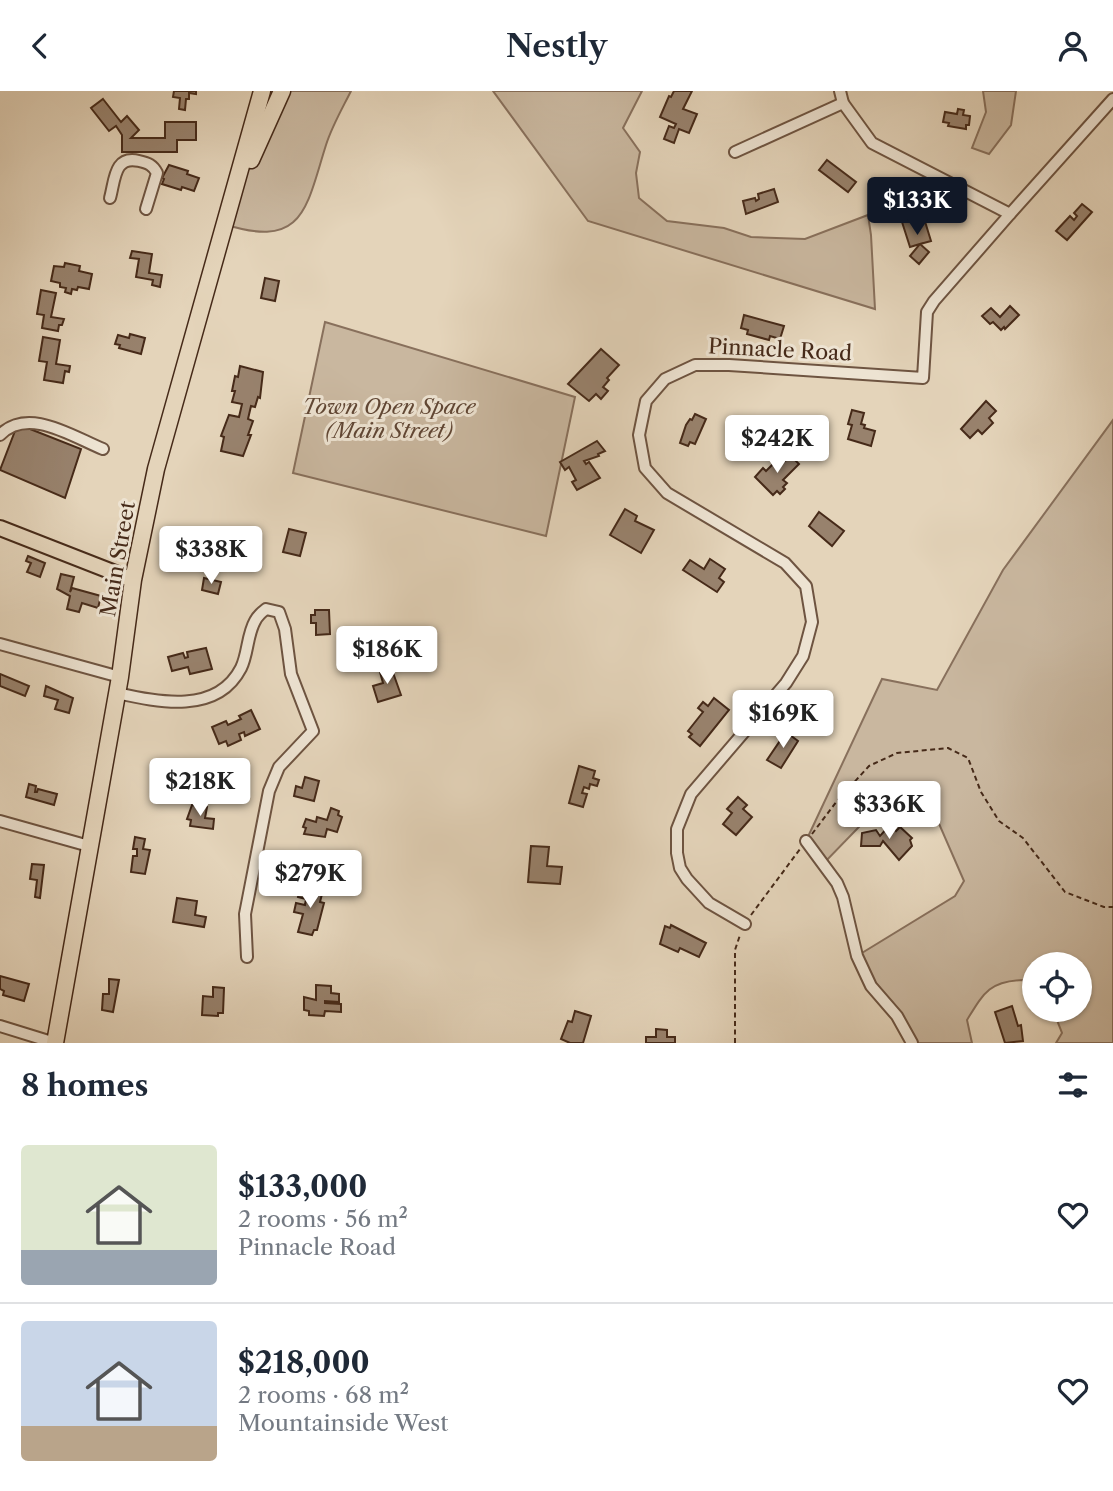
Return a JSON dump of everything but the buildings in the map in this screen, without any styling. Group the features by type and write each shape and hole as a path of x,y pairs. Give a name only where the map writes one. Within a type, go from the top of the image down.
{"highway":[{"name":"Main Street","path":"55,1043 119,685 133,580 163,437 261,91"},
{"path":"225,224 282,91"}],"main road":[{"path":"0,528 133,580"}],"street":[{"path":"735,152 841,97 872,143 1010,213"},
{"name":"Pinnacle Road","path":"745,924 709,902 687,879 680,868 677,853 677,829 691,794 786,683 803,656 812,622 806,586 785,563 667,493 645,468 639,435 646,401 665,379 695,365 923,378 928,312 1010,213 1113,99"},
{"path":"110,198 119,164 131,159 149,163 157,173 146,209"},
{"path":"0,435 14,426 31,422 103,449"},
{"path":"0,644 119,685 161,703 194,702 223,689 241,669 254,622 265,609 279,612 285,629 291,674 313,731 279,767 269,791 245,914 247,957"},
{"path":"0,821 89,846"},
{"path":"806,841 837,883 857,956 871,986 897,1016 912,1043"},
{"path":"0,1026 55,1043"}],"path":[{"path":"735,1043 735,950 745,924 836,801 869,766 897,754 948,748 968,758 981,792 999,821 1023,838 1065,892 1104,907 1113,907"}],"green space":[{"path":"262,91 351,91 328,138 313,188 298,218 286,227 271,231 251,231 224,224"},
{"path":"493,91 642,91 623,128 640,152 636,173 639,198 667,221 724,228 751,237 805,239 868,215 875,309 588,221"},
{"path":"983,91 1016,91 1011,125 989,154 972,148 986,112"},
{"name":"Town Open Space (Main Street)","path":"325,322 575,397 546,536 293,473"},
{"path":"1113,420 1113,1043 1056,1043 1062,1033 1058,1022 1092,1022 1092,952 1022,952 1022,980 1002,983 988,991 967,1020 972,1043 912,1043 857,956 955,896 964,881 930,803 906,795 888,797 823,864 806,841 882,679 937,690 1003,570"}]}
